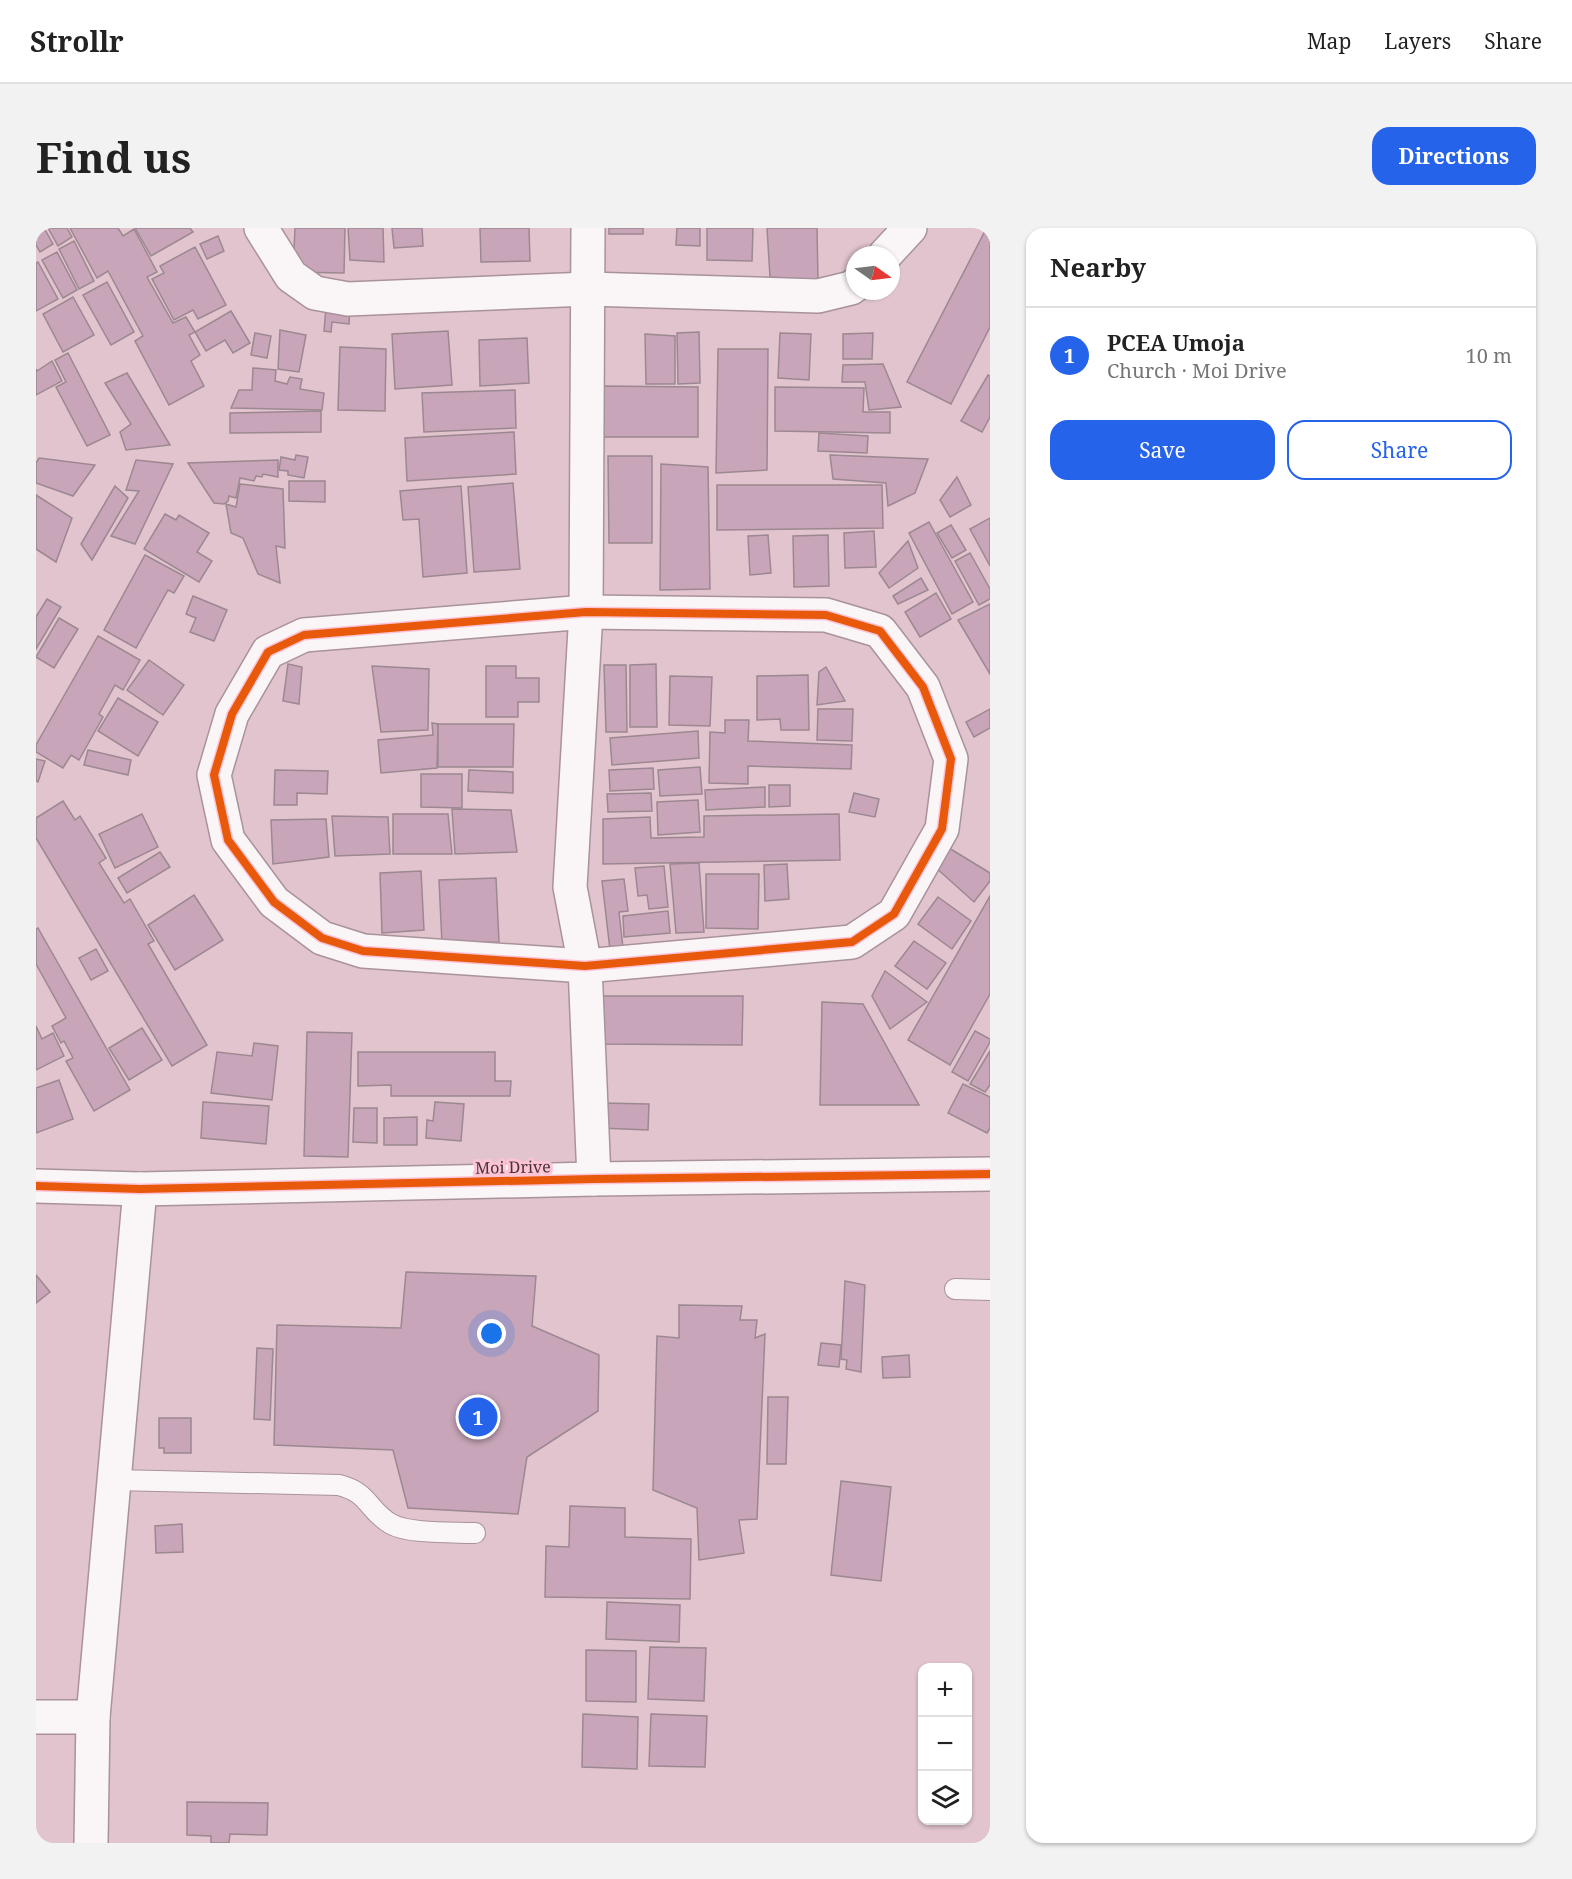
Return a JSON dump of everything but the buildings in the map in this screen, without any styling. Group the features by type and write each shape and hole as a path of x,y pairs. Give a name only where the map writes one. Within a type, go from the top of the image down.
{"street":[{"path":"261,228 291,276 315,293 348,299 588,289 818,296 846,289"},
{"path":"588,228 586,612 570,887 585,966 594,1179"},
{"path":"893,246 910,228"},
{"path":"586,612 826,615 880,632 923,687 951,759 942,829 894,914 852,942 585,966 363,951 322,938 274,902 228,840 214,775 232,714 268,652 304,635 586,612"},
{"name":"Moi Drive","path":"36,1186 140,1189 594,1179 990,1174"},
{"path":"91,1843 93,1717 140,1189"},
{"path":"36,1717 93,1717"}],"lane":[{"path":"955,1289 990,1290"},
{"path":"114,1480 339,1485 362,1495 377,1514 393,1525 411,1530 475,1533"}],"cycle path":[{"path":"586,612 826,615 880,631 923,687 951,759 942,829 894,914 852,942 585,966 363,951 322,938 274,902 228,840 214,775 232,714 268,652 304,635 586,612"},
{"path":"36,1186 140,1189 594,1179 990,1174"}],"place":[{"name":"PCEA Umoja","path":"478,1417"}]}
